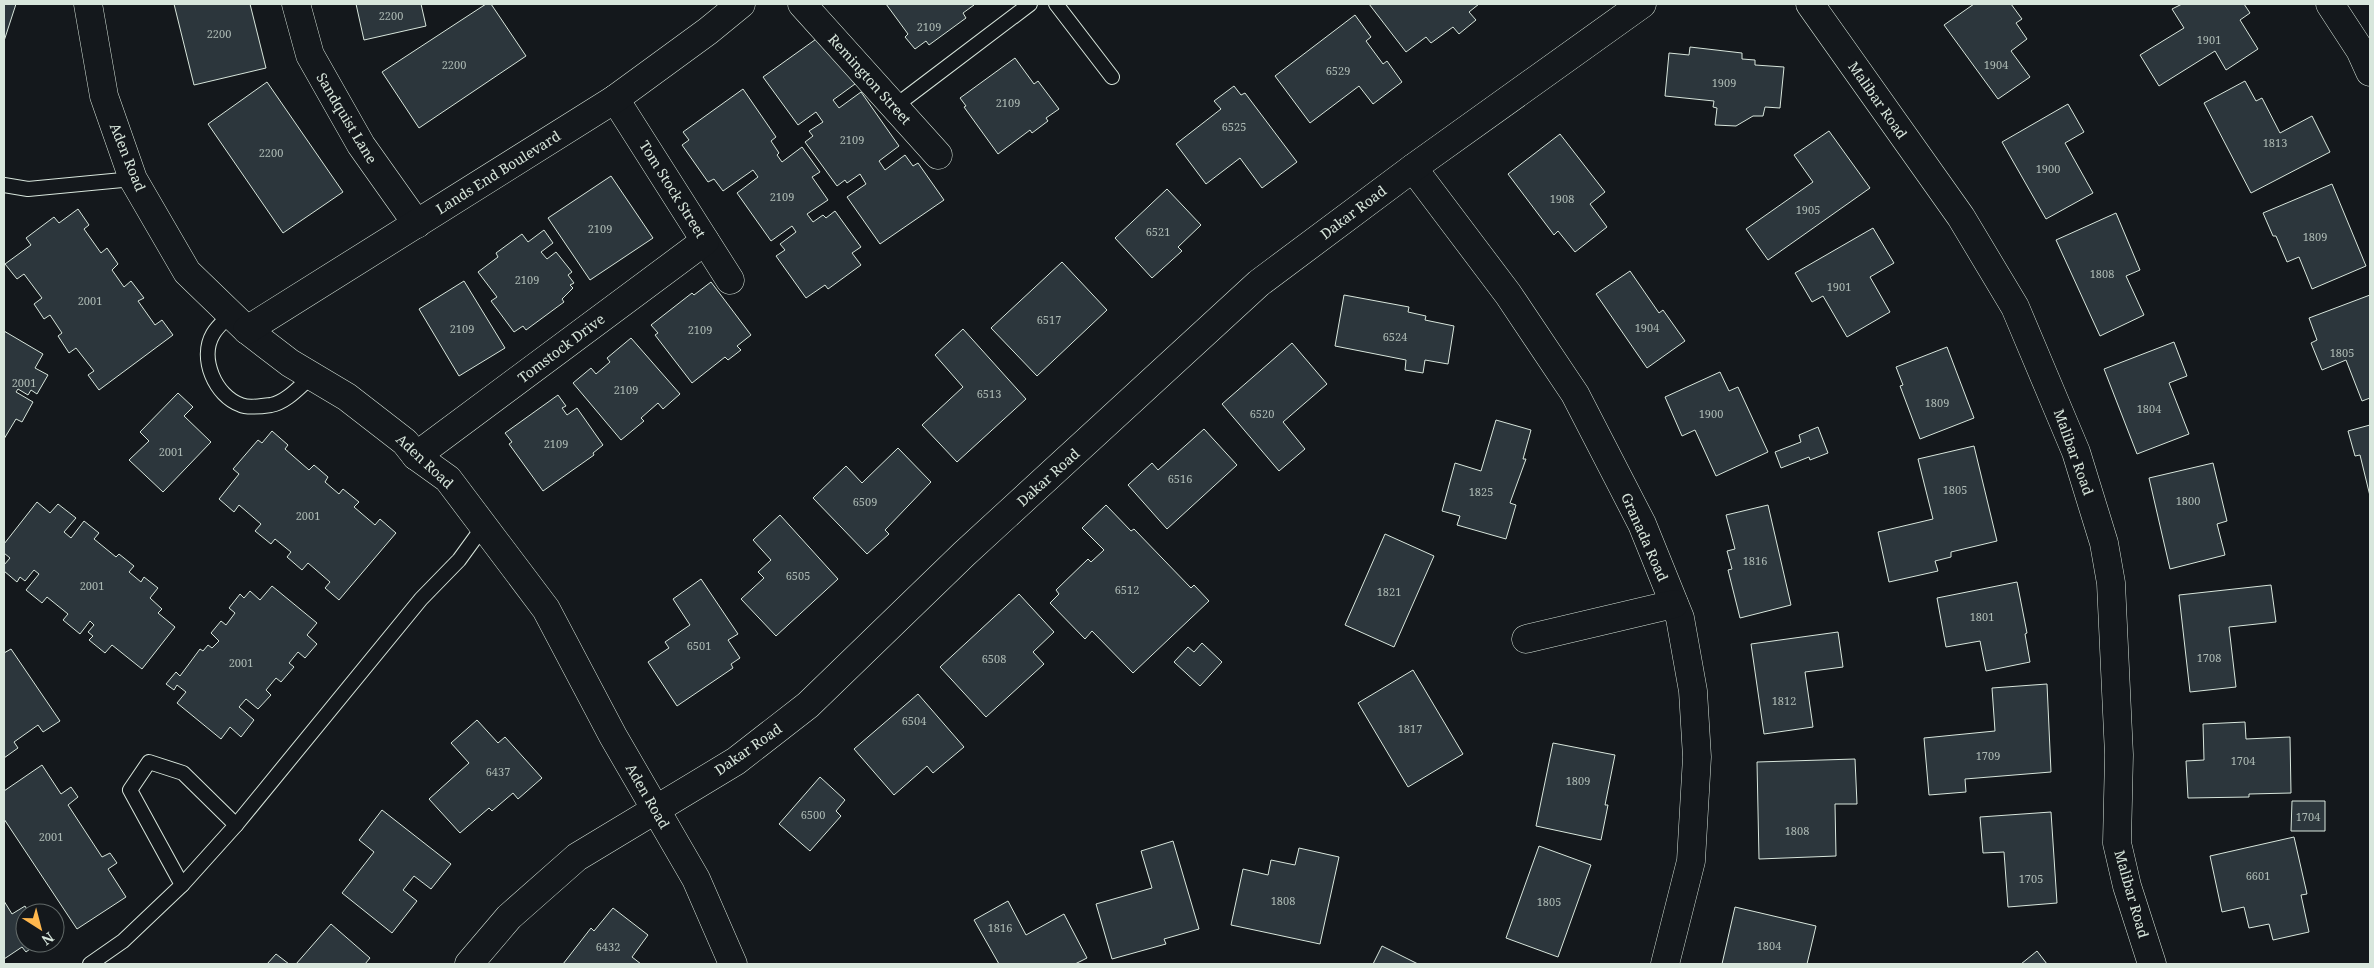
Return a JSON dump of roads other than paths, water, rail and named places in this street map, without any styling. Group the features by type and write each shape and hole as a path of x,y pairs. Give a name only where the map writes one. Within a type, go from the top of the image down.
{"street":[{"name":"Aden Road","path":"88,4 104,96 133,179 188,272 239,322 290,363 347,397 406,442 416,456 448,479 546,609 613,736 696,878 734,964"},
{"name":"Sandquist Lane","path":"296,4 310,55 361,146 416,224"},
{"name":"Lands End Boulevard","path":"239,322 416,224 615,99 708,31 741,4"},
{"name":"Remington Street","path":"802,4 938,155"},
{"name":"Dakar Road","path":"469,964 509,917 576,857 736,761 808,706 964,554 1259,283 1413,168 1642,4"},
{"name":"Malibar Road","path":"1810,4 1961,217 2015,306 2076,452 2104,543 2111,583 2119,756 2118,843 2127,886 2152,964"},
{"path":"2330,4 2360,50 2370,72"},
{"name":"Tom Stock Street","path":"615,99 730,280"},
{"name":"Granada Road","path":"1413,168 1508,294 1575,394 1642,524 1680,618 1693,691 1697,757 1691,861 1665,964"},
{"name":"Tomstock Drive","path":"416,456 706,240"},
{"path":"1526,639 1674,604"}],"lane":[{"path":"894,107 1030,4"},
{"path":"1056,4 1112,77"},
{"path":"4,185 28,189 133,179"},
{"path":"239,322 212,334 208,354 210,372 223,392 241,406 272,405 290,396 312,376"},
{"path":"90,964 123,941 182,885 236,825 421,599 459,560 483,527"},
{"path":"182,885 130,790 149,762 183,773 236,825"}]}
